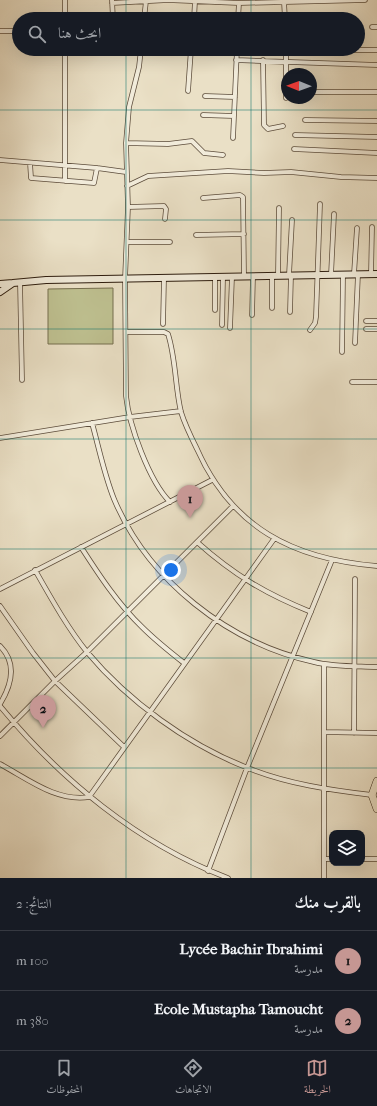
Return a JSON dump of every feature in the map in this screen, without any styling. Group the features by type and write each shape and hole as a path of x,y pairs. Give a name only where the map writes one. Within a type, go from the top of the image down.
{"main road":[{"path":"0,284 125,278 374,274"},
{"path":"0,292 13,283"},
{"path":"377,781 372,795 377,809"}],"street":[{"path":"65,0 65,12"},
{"path":"113,12 112,1 195,1 239,3 260,1 284,2 365,0"},
{"path":"145,12 146,1"},
{"path":"194,12 195,1"},
{"path":"284,2 285,12"},
{"path":"238,12 239,3"},
{"path":"0,31 12,31"},
{"path":"365,50 377,50"},
{"path":"65,56 66,181"},
{"path":"140,56 129,107 126,142 128,207 125,278 126,396 130,417 149,468 163,495 170,502"},
{"path":"188,91 190,56"},
{"path":"233,138 236,56"},
{"path":"286,56 286,68"},
{"path":"236,60 377,64"},
{"path":"264,60 264,125 268,129 282,126"},
{"path":"317,92 377,92"},
{"path":"205,96 235,97"},
{"path":"203,115 234,116"},
{"path":"305,120 377,121"},
{"path":"295,134 377,137"},
{"path":"126,142 168,144 192,141 204,153 223,155"},
{"path":"294,149 377,153"},
{"path":"0,160 66,165 126,172"},
{"path":"30,163 31,178 66,181 94,183 97,168"},
{"path":"127,186 148,176 228,171 264,173 291,172 341,177 377,178"},
{"path":"203,198 240,195 243,197 244,276"},
{"path":"310,330 315,323 316,317 320,204"},
{"path":"128,207 164,206 166,209 165,219"},
{"path":"272,308 279,208"},
{"path":"331,275 334,214"},
{"path":"290,312 292,220"},
{"path":"372,227 374,274"},
{"path":"355,343 357,228"},
{"path":"196,235 244,234"},
{"path":"127,242 170,242"},
{"path":"342,352 343,274"},
{"path":"252,316 253,276"},
{"path":"215,277 215,310"},
{"path":"222,325 223,277"},
{"path":"230,328 232,277"},
{"path":"162,324 164,278"},
{"path":"20,282 22,380"},
{"path":"366,321 377,321"},
{"path":"366,329 377,329"},
{"path":"126,332 164,332 168,334 181,412 212,480 244,518 274,539 298,550 332,560 377,566"},
{"path":"352,382 377,382"},
{"path":"0,438 130,417 181,412"},
{"path":"92,423 106,478 126,523 145,552 163,575 190,600 216,619 256,642 294,657 324,664 377,667"},
{"path":"0,589 212,480"},
{"path":"0,736 55,681 87,652 233,506"},
{"path":"89,797 124,746 274,539"},
{"path":"197,542 245,579 278,598 311,612"},
{"path":"81,547 101,578 127,611 142,627 184,663"},
{"path":"208,871 247,768 294,657 332,560"},
{"path":"35,570 61,614 87,652 118,683 150,710 191,739 247,768 293,782 324,789 372,795"},
{"path":"354,733 355,579"},
{"path":"0,606 55,681 124,746"},
{"path":"0,646 7,656 12,677 8,691 0,705 13,722 50,760 89,797 156,842 208,871 228,878"},
{"path":"324,664 324,878"},
{"path":"324,732 377,733"},
{"path":"0,764 59,796 71,798 89,797"},
{"path":"324,859 329,859"},
{"path":"365,859 377,859"}],"green space":[{"path":"113,288 113,344 48,344 48,289"}],"place":[{"name":"Lycée Bachir Ibrahimi","path":"190,518"},
{"name":"Ecole Mustapha Tamoucht","path":"43,728"}]}
